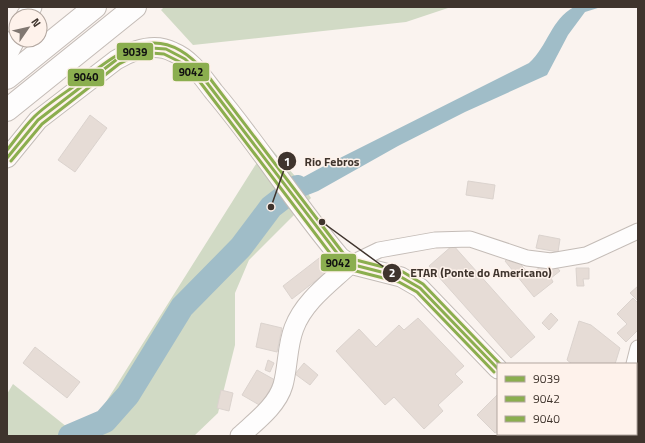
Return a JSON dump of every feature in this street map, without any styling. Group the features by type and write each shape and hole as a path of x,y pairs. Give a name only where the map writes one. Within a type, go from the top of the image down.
{"highway":[{"path":"7,78 96,7"},
{"path":"7,110 131,10"}],"street":[{"path":"7,158 38,120 127,53 140,49 162,48 174,52 195,69 226,106 336,252 350,264 401,277 420,288 497,368"},
{"path":"240,436 275,402 280,392 294,328 301,315 309,303 350,264 379,250 435,240 470,239 527,258 551,261 586,255 638,231"},
{"path":"634,363 638,348"}],"green space":[{"path":"164,7 451,7 406,22 193,45 161,10"},
{"path":"268,145 301,183 311,198 249,260 235,293 235,345 218,413 194,436 7,436 7,394 13,384 67,427 87,432"}],"water":[{"path":"574,7 601,7 585,12 568,35 547,75 465,112 398,146 318,191 277,207 271,207 272,202 298,180 529,63 541,49 560,18"}],"building":[{"path":"90,115 107,128 75,172 58,160"},
{"path":"468,181 495,185 493,199 466,195"},
{"path":"539,235 560,239 558,252 536,248"},
{"path":"453,245 535,337 511,358 429,266"},
{"path":"327,252 336,265 292,299 283,286"},
{"path":"513,255 532,278 537,274 535,271 550,259 560,271 551,278 553,282 534,297 505,261"},
{"path":"576,268 589,268 589,279 583,279 584,286 577,286"},
{"path":"638,286 638,301 630,293"},
{"path":"633,298 638,303 638,330 626,342 617,333 627,324 617,314"},
{"path":"551,313 558,320 549,330 542,323"},
{"path":"418,318 464,366 455,374 463,382 438,405 443,411 424,429 394,397 385,405 336,351 359,329 376,347 399,325 404,330"},
{"path":"579,321 591,325 620,348 615,363 571,363 567,360"},
{"path":"261,323 282,328 277,352 256,347"},
{"path":"35,347 80,382 67,398 23,363"},
{"path":"268,360 274,363 270,372 265,370"},
{"path":"304,363 318,375 310,385 295,374"},
{"path":"257,370 275,380 261,406 242,395"},
{"path":"221,390 233,393 229,411 217,408"},
{"path":"497,395 497,432 495,433 477,415"},
{"path":"638,420 638,436 619,436 637,435"},
{"path":"543,435 544,436 513,436"},
{"path":"612,435 613,436 584,436"}],"waterway":[{"path":"70,436 105,421 128,395 182,307 241,247 271,207 297,187"}],"transit line":[{"name":"9040","path":"7,150 39,112 112,59 127,50 142,44 157,43 173,46 189,56 205,72 343,253 352,259 403,272 423,284 499,363"},
{"name":"9039","path":"7,158 38,120 116,60 129,53 151,48 166,49 185,59 201,75 340,257 350,264 401,277 420,288 497,368"},
{"name":"9042","path":"11,161 42,124 119,64 131,58 151,53 164,54 182,63 197,78 336,261 348,269 399,282 417,292 494,372"}],"place":[{"name":"Rio Febros","path":"271,207"},
{"name":"ETAR (Ponte do Americano)","path":"322,222"}]}
